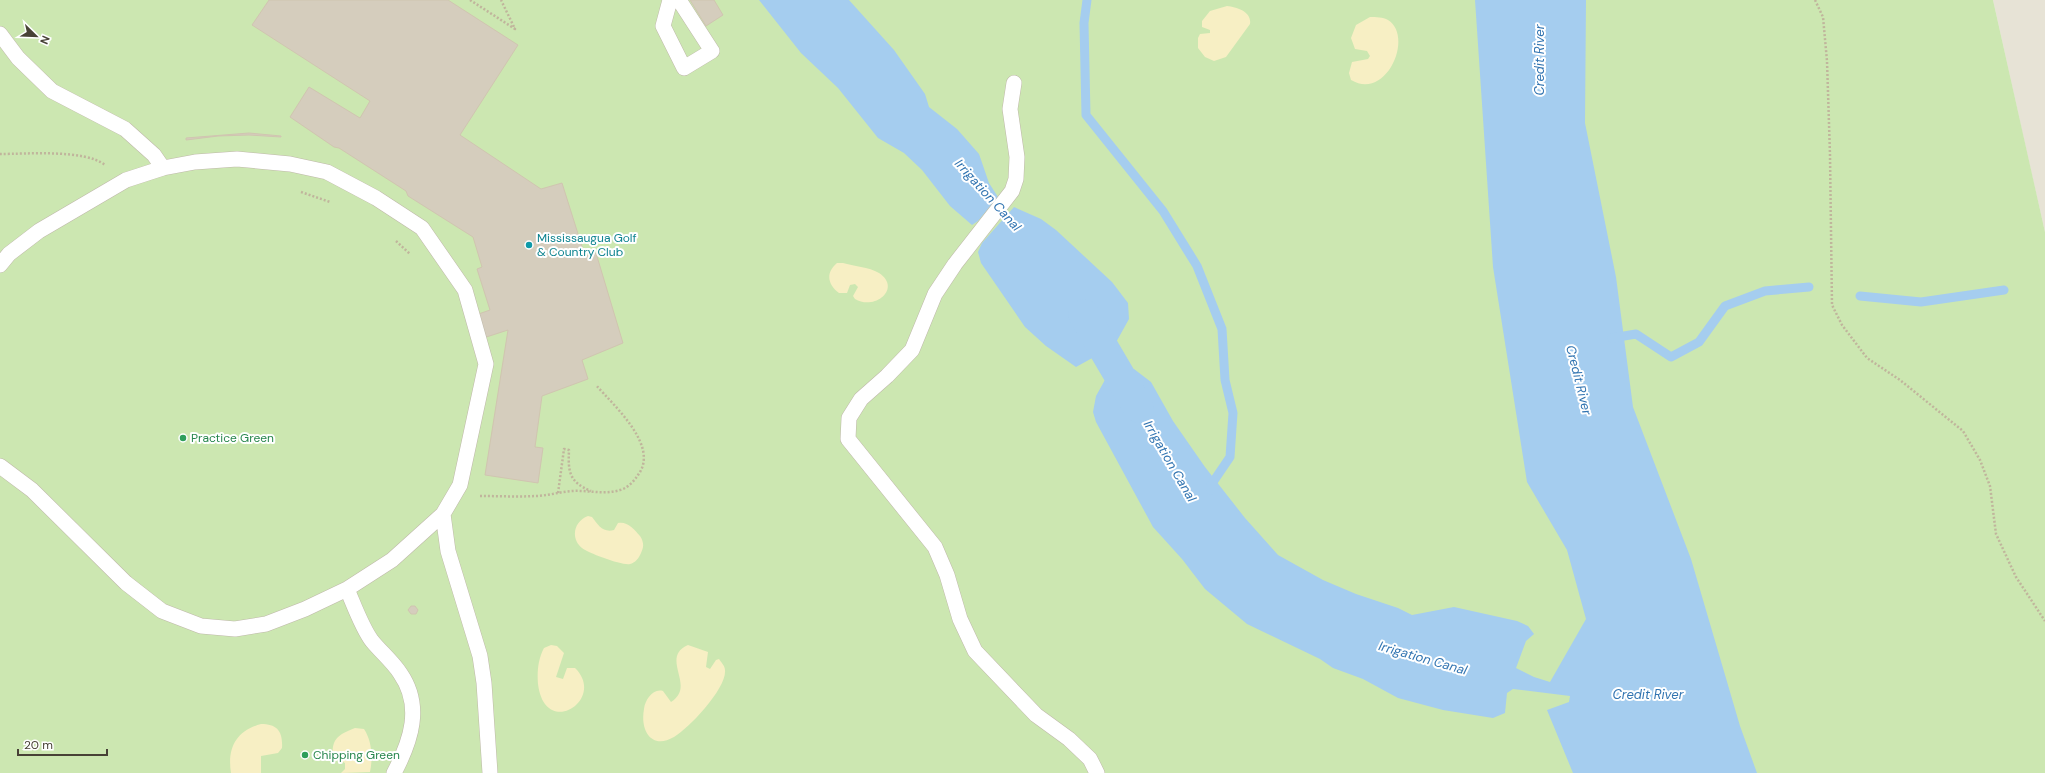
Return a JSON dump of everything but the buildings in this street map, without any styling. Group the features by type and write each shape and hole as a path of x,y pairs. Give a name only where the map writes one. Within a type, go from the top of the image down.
{"lane":[{"path":"670,0 663,26 684,68 712,51 679,0"},
{"path":"0,34 18,58 52,91 125,130 154,155 163,168"},
{"path":"1014,83 1010,108 1017,157 1016,179 1012,192 1007,201 976,237 935,294 912,350 887,376 861,399 849,418 848,439 935,547 947,575 960,619 975,651 1036,715 1069,739 1090,760 1097,773"},
{"path":"0,265 9,254 39,231 126,180 163,168 195,162 237,159 290,164 327,172 376,198 422,228 465,290 486,364 460,485 443,514 392,560 346,589 305,609 266,624 235,629 201,626 162,611 126,583 32,490 0,466"},
{"path":"443,514 448,551 480,656 484,683 490,773"},
{"path":"346,589 371,640 401,674 408,686 414,718 411,735 404,754 394,773"}],"path":[{"path":"470,0 515,29 501,0"},
{"path":"1815,0 1823,17 1827,61 1832,305 1842,325 1867,358 1900,380 1963,431 1980,460 1990,486 1996,534 2016,577 2045,621"},
{"path":"0,154 42,153 99,160 126,180"},
{"path":"296,190 332,202"},
{"path":"392,237 414,258"},
{"path":"452,499 468,496 536,496 572,491 608,492 622,490 632,483 641,471 645,458 642,443 635,432 596,385"},
{"path":"558,493 564,449 570,450 569,470 572,479 582,488 594,492"}],"shaded area":[{"path":"1993,0 2045,0 2045,232 2029,162"}],"green space":[{"name":"Mississaugua Golf & Country Club","path":"0,0 1993,0 2045,232 2045,773 0,773"}],"sand":[{"path":"1227,6 1239,9 1246,13 1249,16 1250,24 1226,57 1214,61 1205,57 1198,48 1198,38 1200,34 1210,33 1210,30 1202,27 1202,21 1210,11"},
{"path":"1370,17 1386,19 1395,28 1398,39 1397,52 1393,64 1385,74 1376,82 1364,84 1351,80 1349,73 1352,62 1368,59 1370,56 1367,51 1355,49 1351,38 1356,25"},
{"path":"837,263 866,268 879,273 888,285 887,291 877,300 870,302 863,302 855,299 853,296 858,287 855,284 850,285 847,293 839,293 832,286 829,279 829,275 833,267"},
{"path":"588,516 592,517 601,528 610,531 614,530 618,523 627,524 633,528 640,536 643,544 642,551 637,560 630,564 620,563 598,556 582,548 576,539 575,530 579,522"},
{"path":"551,645 557,646 564,653 556,677 563,679 567,668 575,668 583,680 584,691 579,701 571,709 561,712 551,709 543,701 538,684 540,657 544,648"},
{"path":"688,645 708,652 706,667 710,669 716,660 719,659 725,669 724,678 714,697 697,717 681,732 666,740 659,741 653,739 646,731 644,724 643,717 646,702 656,691 663,691 671,702 678,695 681,688 677,657 680,651"},
{"path":"261,724 271,725 278,730 281,737 282,748 278,753 261,756 261,773 231,773 230,756 235,742 245,731"},
{"path":"355,728 364,729 369,739 372,755 370,772 341,773 345,769 345,763 333,756 333,745 341,735"}],"water":[{"path":"759,0 849,0 894,50 925,94 929,107 957,129 979,154 989,183 998,197 978,221 972,225 950,206 922,170 904,153 878,138 838,88 801,53"},
{"name":"Credit River","path":"1475,0 1586,0 1585,123 1616,277 1633,407 1691,559 1740,726 1757,773 1573,773 1547,710 1569,702 1570,696 1513,689 1507,693 1505,713 1493,718 1443,710 1398,698 1363,679 1333,668 1320,659 1247,624 1205,589 1182,559 1153,527 1096,422 1093,412 1096,396 1106,378 1120,369 1134,369 1151,382 1173,421 1205,467 1245,518 1278,555 1323,580 1356,594 1398,608 1412,615 1454,607 1517,621 1528,626 1534,634 1526,641 1516,668 1534,677 1550,682 1586,619 1567,550 1527,482 1493,267"},
{"path":"1014,207 1041,219 1056,230 1112,282 1128,303 1129,319 1114,346 1076,367 1046,346 1025,327 981,263 978,252 982,243"}],"waterway":[{"path":"1087,0 1084,23 1086,115 1163,211 1197,266 1222,329 1225,380 1233,413 1230,457 1211,485 1211,490"},
{"path":"1612,338 1636,334 1671,357 1699,342 1725,306 1765,291 1809,287"},
{"path":"1860,296 1921,302 2004,290"},
{"name":"Irrigation Canal","path":"1084,315 1138,407"}],"place":[{"name":"Mississaugua Golf & Country Club","path":"529,245"},
{"name":"Practice Green","path":"183,438"},
{"name":"Chipping Green","path":"305,755"}]}
